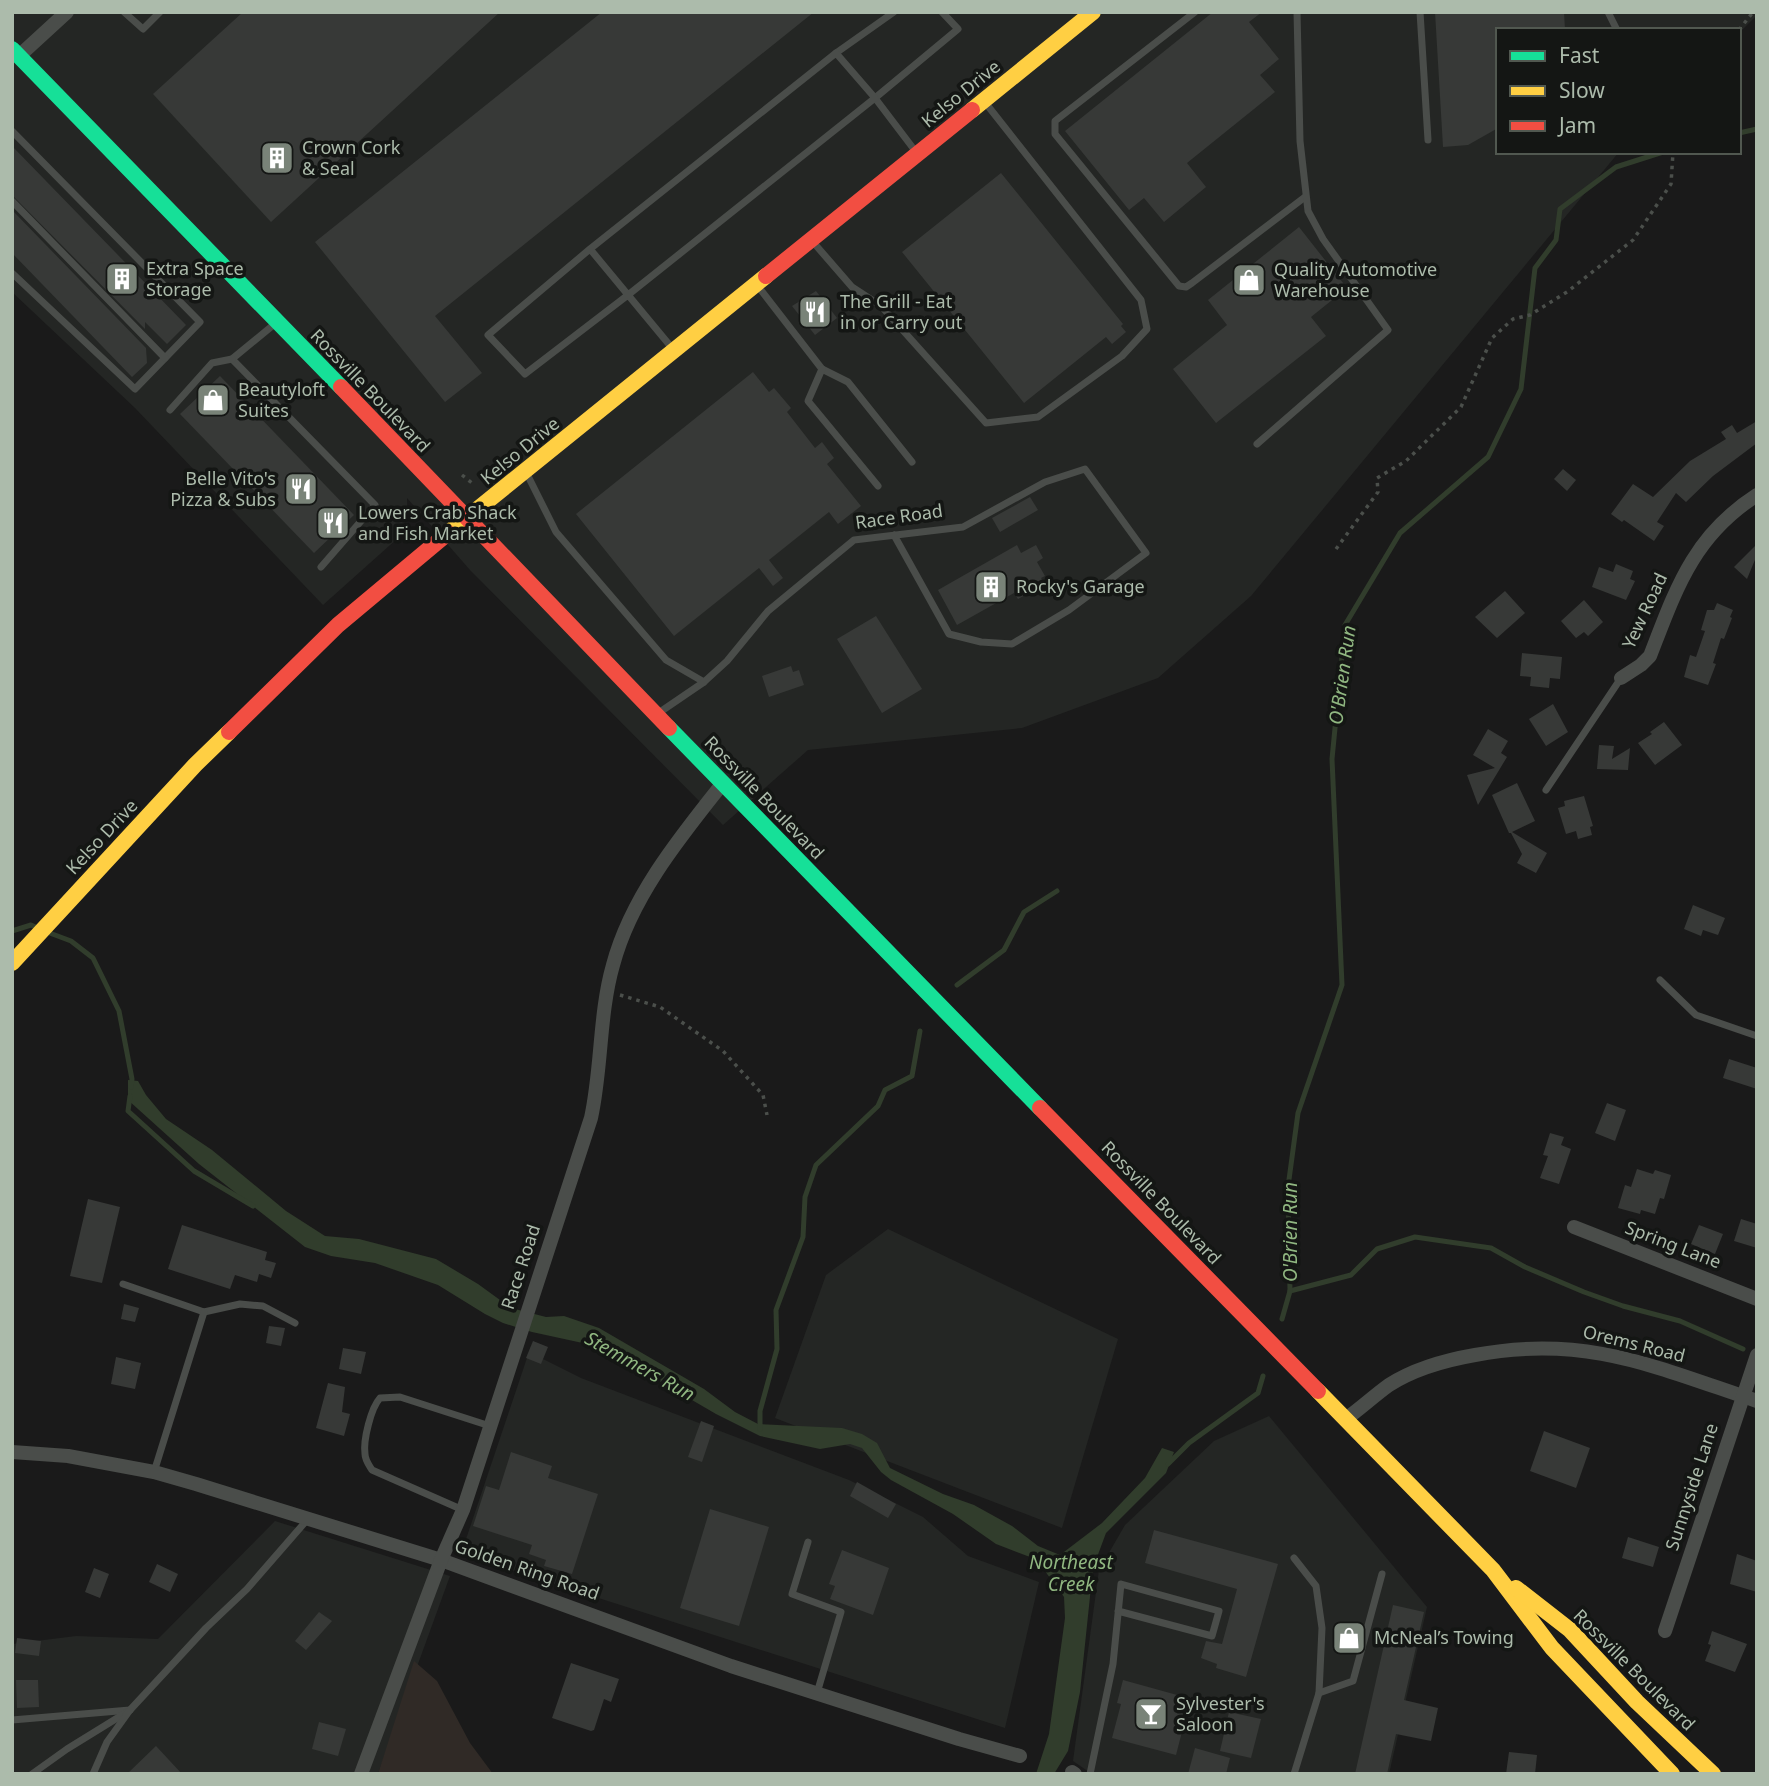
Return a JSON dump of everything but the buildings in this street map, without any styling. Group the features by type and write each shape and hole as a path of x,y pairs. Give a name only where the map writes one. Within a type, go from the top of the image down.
{"main road":[{"name":"Kelso Drive","path":"12,963 195,765 338,625 467,517 757,285 1087,14"},
{"name":"Rossville Boulevard","path":"15,56 1167,1238 1347,1418 1493,1570 1552,1648 1672,1774"},
{"name":"Rossville Boulevard","path":"1493,1570 1570,1630 1637,1702 1713,1774"}],"street":[{"path":"15,56 64,13"},
{"name":"Yew Road","path":"1620,678 1650,656 1677,585 1702,544 1726,517 1757,495"},
{"name":"Race Road","path":"361,1774 441,1560 463,1510 591,1118 598,1088 612,967 622,935 673,849 723,783"},
{"name":"Spring Lane","path":"1574,1227 1757,1298"},
{"name":"Orems Road","path":"1347,1418 1390,1385 1420,1370 1457,1358 1528,1347 1562,1347 1599,1352 1645,1363 1750,1399"},
{"name":"Sunnyside Lane","path":"1665,1631 1750,1399 1757,1355"},
{"name":"Golden Ring Road","path":"12,1452 68,1456 154,1472 441,1560 731,1665 1020,1756"}],"lane":[{"path":"124,12 143,29 160,12"},
{"path":"894,12 836,53 590,248 488,335 525,374 628,295 958,29 942,12"},
{"path":"1195,12 1055,121 1055,134 1179,286 1186,287 1192,283 1305,197"},
{"path":"1257,444 1388,330 1311,220 1305,197 1300,141 1297,12"},
{"path":"1420,12 1429,140"},
{"path":"1608,12 1616,28"},
{"path":"836,53 918,154"},
{"path":"812,240 852,287 881,306 986,423 1038,417 1122,356 1147,329 1141,300 984,100"},
{"path":"12,131 200,322 135,389 12,273"},
{"path":"12,201 165,358"},
{"path":"590,248 675,351"},
{"path":"757,285 822,369 848,382 912,463"},
{"path":"170,410 212,363 232,359 277,322"},
{"path":"232,359 375,505 321,567"},
{"path":"822,369 808,401 878,486"},
{"name":"Race Road","path":"656,715 704,682 727,661 768,611 854,540 894,535 963,527 1045,482 1085,469 1146,553 1069,610 1012,644 981,642 949,634 894,535"},
{"path":"526,472 556,532 666,660 704,682"},
{"path":"1546,790 1620,678"},
{"path":"1660,980 1696,1015 1757,1036"},
{"path":"124,1284 204,1312 240,1304 263,1307 295,1323"},
{"path":"154,1472 204,1312"},
{"path":"463,1510 372,1471 365,1457 365,1448 373,1406 380,1398 400,1397 490,1426"},
{"path":"93,1774 107,1741 130,1710 206,1628 247,1589 307,1520"},
{"path":"808,1542 793,1594 841,1612 817,1694"},
{"path":"1294,1558 1316,1586 1322,1628 1319,1693 1294,1774"},
{"path":"1319,1693 1353,1681 1382,1574"},
{"path":"1090,1774 1113,1664 1118,1611 1121,1584 1219,1611 1212,1636 1118,1611"},
{"path":"12,1720 130,1710"},
{"path":"32,1774 130,1710"}],"path":[{"path":"1740,28 1753,12"},
{"path":"1336,549 1378,492 1377,478 1406,461 1461,407 1492,338 1513,319 1530,315 1567,292 1633,240 1671,184 1673,154"},
{"path":"462,475 472,483"},
{"path":"608,992 660,1007 723,1051 763,1095 767,1115"}],"shaded area":[{"path":"12,12 1757,12 1741,31 1741,28 1496,28 1496,154 1617,154 1251,596 1158,678 1022,728 808,750 723,825 470,570 407,498 408,529 323,605 135,408 12,292"},
{"path":"888,1229 1118,1339 1062,1528 775,1418 826,1275"},
{"path":"529,1352 581,1378 849,1480 923,1517 968,1556 1039,1582 1005,1728 461,1554"},
{"path":"1269,1416 1427,1607 1389,1774 1092,1774 1073,1761 1099,1570 1125,1525 1214,1441"},
{"path":"275,1521 450,1576 378,1774 12,1774 12,1644 76,1636 158,1639"},
{"path":"414,1661 437,1681 470,1743 493,1774 378,1774"}],"water":[{"name":"Northeast Creek","path":"128,1080 138,1081 166,1119 212,1150 286,1211 325,1236 359,1239 436,1259 511,1308 546,1317 564,1316 599,1328 758,1424 842,1428 862,1434 877,1443 890,1468 943,1494 974,1505 1012,1526 1038,1546 1060,1555 1102,1523 1145,1478 1162,1448 1174,1452 1166,1473 1106,1533 1093,1568 1080,1692 1068,1751 1054,1774 1036,1774 1049,1734 1065,1618 1064,1597 1042,1567 1030,1557 996,1544 953,1514 891,1480 862,1448 850,1444 820,1449 760,1436 716,1414 601,1347 503,1323 438,1285 375,1263 331,1256 305,1247 199,1164 128,1100"}],"waterway":[{"name":"O'Brien Run","path":"1741,133 1757,129"},
{"name":"O'Brien Run","path":"1282,1319 1290,1291 1288,1187 1298,1113 1342,985 1332,759 1345,625 1400,533 1488,457 1521,389 1535,268 1556,240 1560,209 1616,167 1657,154"},
{"path":"957,985 1004,950 1024,912 1057,891"},
{"name":"Stemmers Run","path":"12,931 31,925 38,928"},
{"name":"Stemmers Run","path":"47,932 71,941 93,958 119,1011 132,1079 131,1087"},
{"path":"760,1429 760,1411 777,1349 776,1310 803,1237 805,1197 816,1165 878,1106 885,1090 912,1076 920,1031"},
{"name":"Stemmers Run","path":"130,1096 128,1111 194,1171 253,1206"},
{"path":"1290,1291 1351,1275 1377,1249 1415,1237 1491,1248 1525,1267 1584,1292 1623,1306 1680,1321 1743,1349"},
{"name":"O'Brien Run","path":"1168,1464 1189,1443 1258,1393 1263,1376"}],"traffic: fast":[{"path":"12,49 341,387"},
{"path":"669,728 1040,1108"}],"traffic: slow":[{"path":"972,110 1093,12"},
{"path":"448,533 766,276"},
{"path":"12,963 195,765 229,732"},
{"path":"1318,1391 1493,1570 1552,1648 1672,1774"},
{"path":"1516,1588 1570,1630 1637,1702 1713,1774"}],"traffic: jam":[{"path":"766,276 972,110"},
{"path":"341,387 669,728"},
{"path":"229,732 338,625 448,533"},
{"path":"1040,1108 1318,1391"}],"place":[{"name":"Crown Cork & Seal","path":"277,158"},
{"name":"Extra Space Storage","path":"122,279"},
{"name":"Quality Automotive Warehouse","path":"1249,280"},
{"name":"The Grill - Eat in or Carry out","path":"815,312"},
{"name":"Beautyloft Suites","path":"213,400"},
{"name":"Belle Vito's Pizza & Subs","path":"301,489"},
{"name":"Lowers Crab Shack and Fish Market","path":"333,523"},
{"name":"Rocky's Garage","path":"991,587"},
{"name":"McNeal’s Towing","path":"1349,1638"},
{"name":"Sylvester's Saloon","path":"1151,1714"}]}
